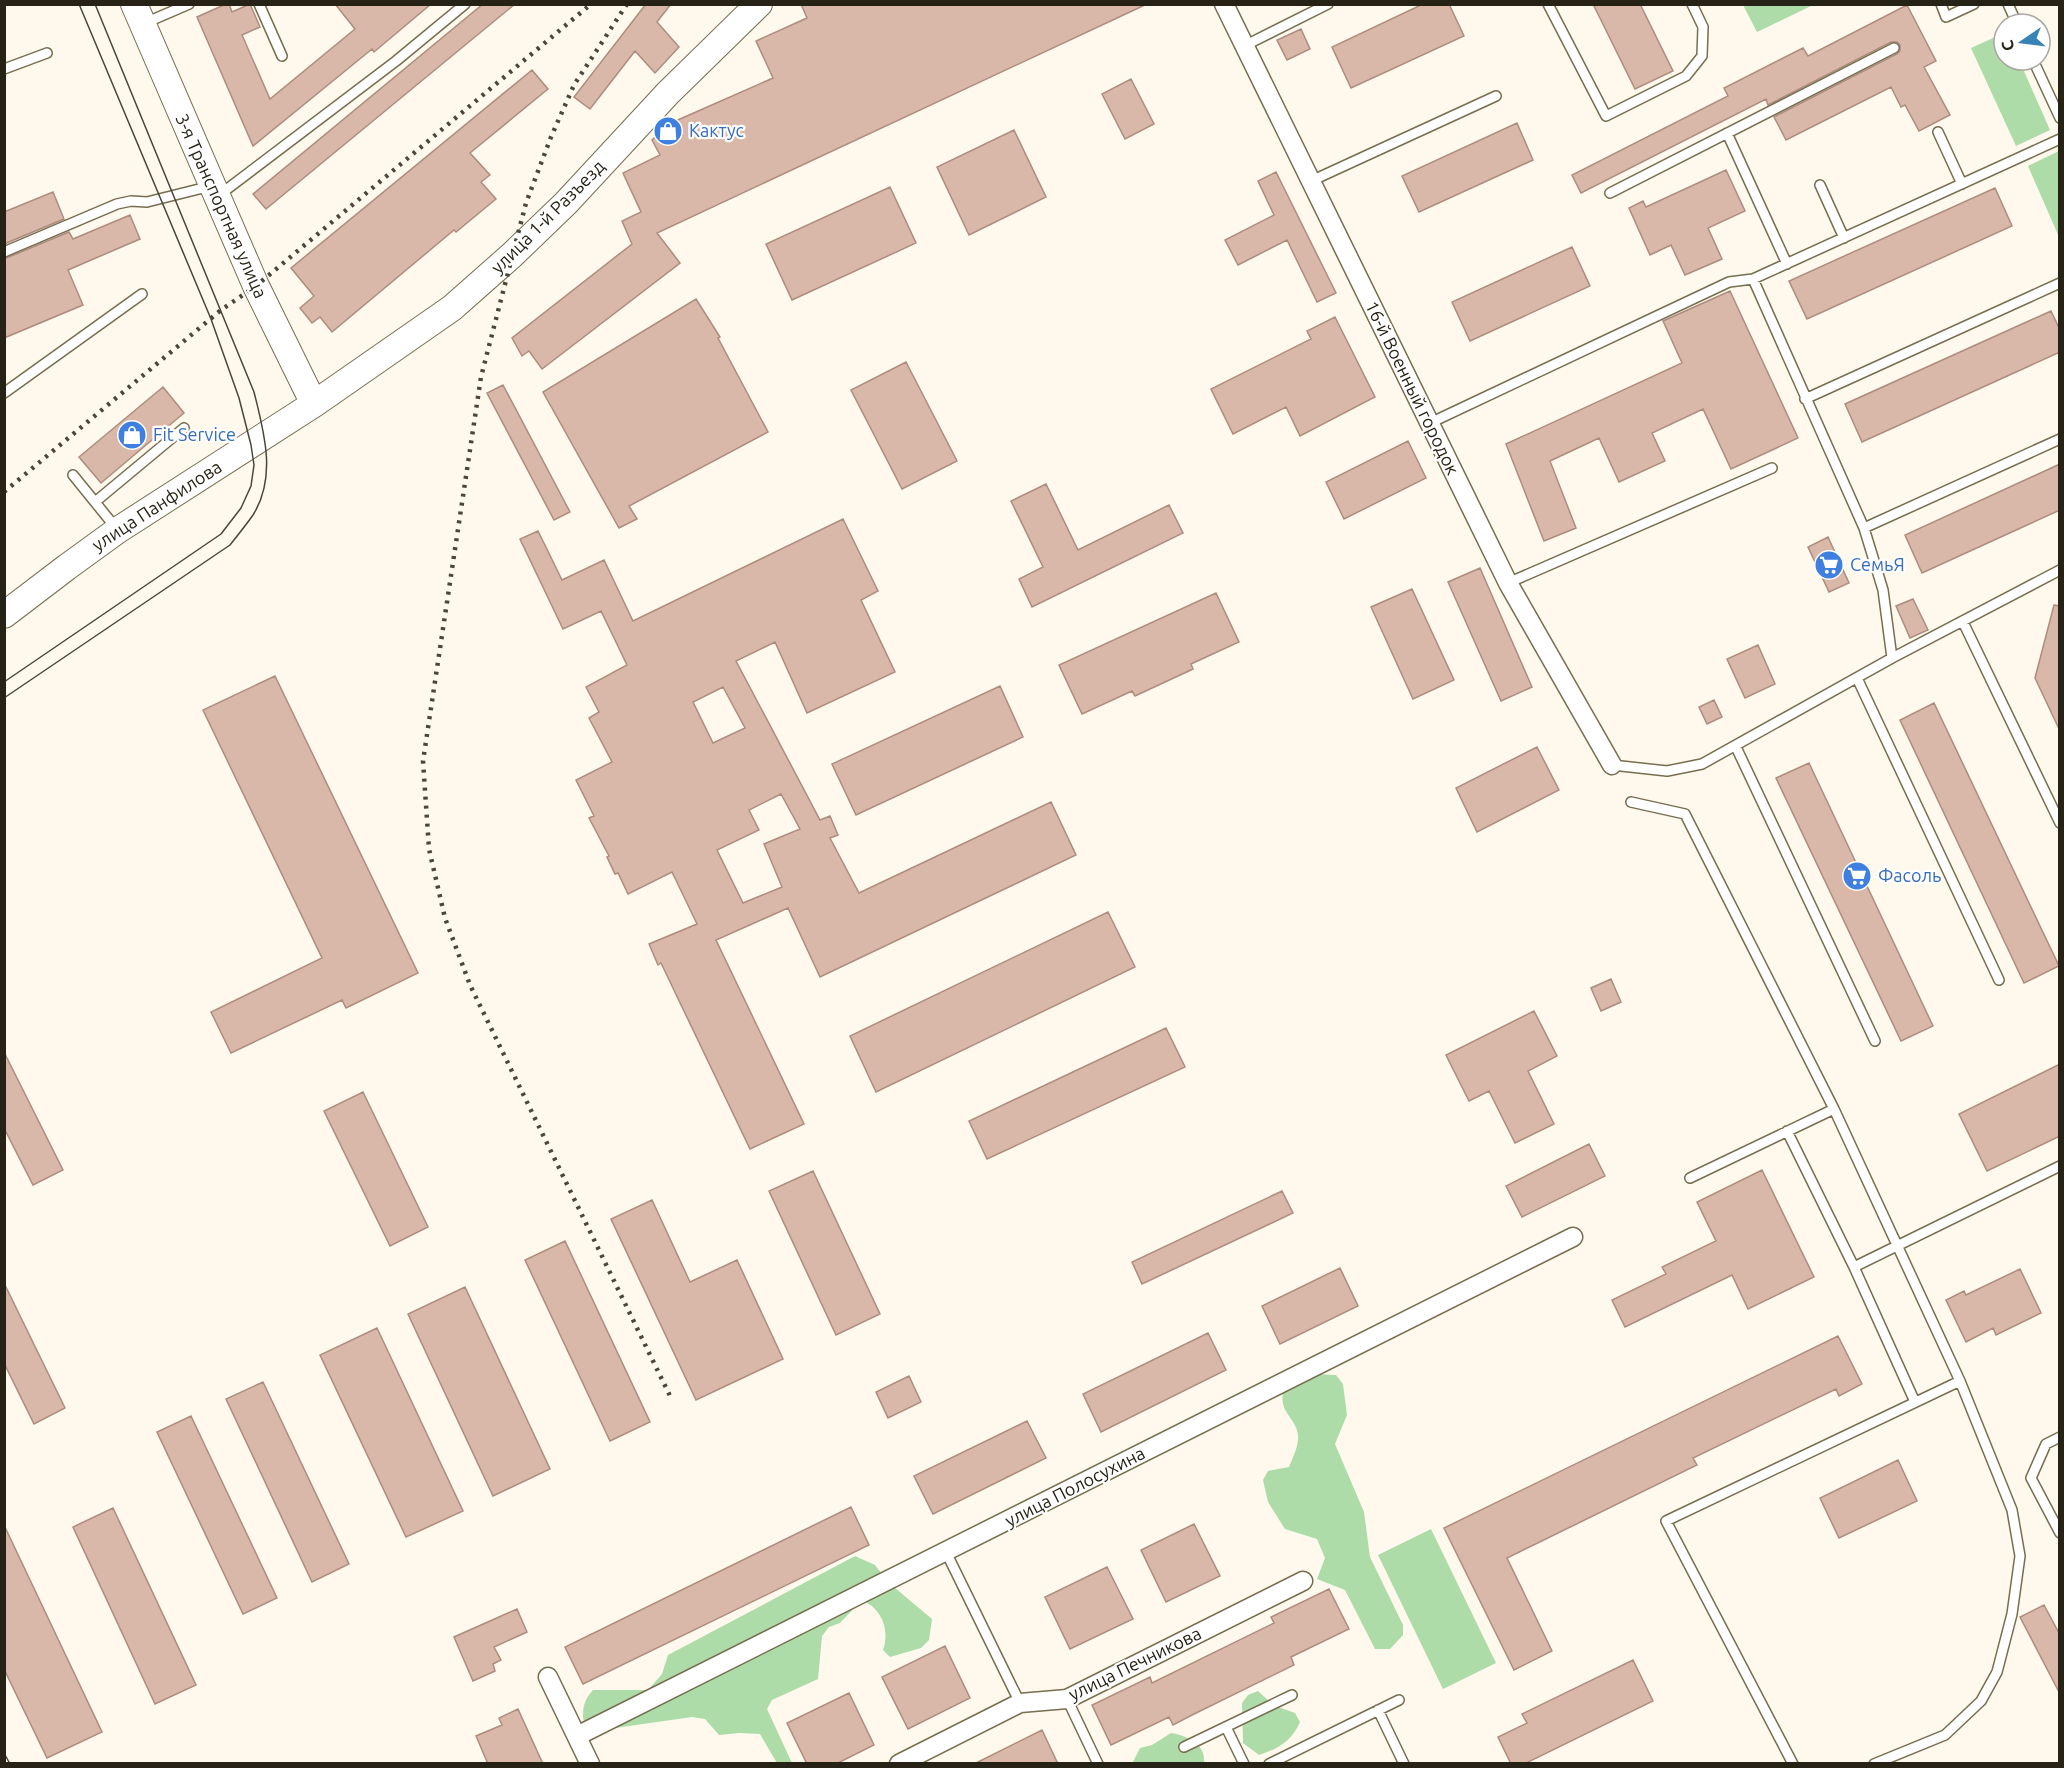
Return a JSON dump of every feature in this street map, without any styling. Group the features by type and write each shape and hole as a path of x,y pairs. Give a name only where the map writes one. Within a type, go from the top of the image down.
{"main road":[{"name":"улица 1-й Разъезд","path":"314,404 452,308 512,255 566,202 668,93 759,4"},
{"name":"3-я Транспортная улица","path":"138,14 256,286 314,404"},
{"name":"улица Панфилова","path":"4,615 118,530 314,404"}],"street":[{"name":"16-й Военный городок","path":"1224,4 1508,583 1612,765"},
{"name":"улица Полосухина","path":"577,1736 1573,1237"},
{"name":"улица Печникова","path":"899,1764 1020,1703 1067,1699 1303,1581"},
{"path":"548,1677 590,1764"}],"lane":[{"path":"138,14 189,4"},
{"path":"259,4 282,56"},
{"path":"4,252 117,204 214,192 242,180 378,75 465,4"},
{"path":"1244,46 1328,4"},
{"path":"1548,4 1606,116 1686,76 1702,56 1703,27 1692,4"},
{"path":"1941,4 1946,17 1974,4"},
{"path":"1610,193 1894,48"},
{"path":"4,69 47,53"},
{"path":"2039,72 2060,118"},
{"path":"1311,182 1496,96"},
{"path":"1938,132 1962,184"},
{"path":"1727,133 1787,264"},
{"path":"1430,423 1729,282 1753,279 2060,140"},
{"path":"1820,185 1844,238"},
{"path":"1753,279 1864,528 1883,590 1892,658"},
{"path":"1805,399 2060,283"},
{"path":"4,393 142,294"},
{"path":"95,502 184,428"},
{"path":"1864,528 2060,439"},
{"path":"1508,583 1772,468"},
{"path":"73,475 118,530"},
{"path":"1612,765 1667,771 1702,764 1892,658 2060,570"},
{"path":"1963,622 2060,822"},
{"path":"1857,678 1999,980"},
{"path":"1736,747 1875,1041"},
{"path":"1630,802 1685,814 1834,1109 1960,1381 2012,1510 2020,1556 2012,1614 1997,1672 1981,1701 1946,1736 1874,1764"},
{"path":"1690,1178 1834,1109"},
{"path":"1787,1131 1854,1267 1915,1402"},
{"path":"1854,1267 2060,1166"},
{"path":"1793,1764 1666,1521 1960,1381"},
{"path":"2060,1437 2046,1444 2031,1478 2060,1533"},
{"path":"946,1551 1020,1703"},
{"path":"1184,1747 1292,1695"},
{"path":"1067,1699 1098,1764"},
{"path":"1269,1764 1399,1700"},
{"path":"1378,1710 1404,1764"},
{"path":"1226,1727 1244,1764"}],"green space":[{"path":"1743,5 1813,5 1757,32"},
{"path":"1992,38 1992,72 2024,72 2050,130 2016,146 1971,48"},
{"path":"2059,151 2059,237 2028,166"},
{"path":"1314,1374 1336,1375 1343,1384 1347,1415 1335,1444 1364,1512 1370,1557 1403,1625 1403,1635 1390,1649 1375,1649 1345,1590 1317,1579 1325,1558 1317,1539 1285,1529 1268,1502 1263,1480 1268,1471 1289,1467 1298,1443 1297,1429 1283,1405 1283,1392"},
{"path":"1431,1529 1496,1663 1443,1689 1378,1555"},
{"path":"855,1556 875,1565 888,1582 932,1619 929,1640 921,1648 890,1657 883,1650 885,1628 883,1621 875,1609 862,1600 840,1623 829,1627 822,1636 818,1679 772,1700 767,1709 792,1763 777,1763 760,1734 719,1735 705,1719 692,1717 594,1731 585,1727 584,1707 593,1690 648,1690 662,1674 668,1655"},
{"path":"1258,1691 1273,1705 1295,1713 1300,1722 1297,1729 1284,1743 1259,1755 1243,1743 1242,1703 1248,1695"},
{"path":"1171,1733 1195,1742 1202,1751 1204,1763 1132,1764 1140,1748 1152,1745"}],"building":[{"path":"229,4 232,12 250,4 260,27 242,35 270,99 355,29 335,4 431,4 374,52 372,49 253,146 197,17"},
{"path":"483,4 515,4 266,209 253,194"},
{"path":"646,4 671,4 657,22 679,47 655,73 635,51 590,109 574,97"},
{"path":"801,4 1147,4 657,233 680,263 542,369 529,351 522,356 512,338 632,244 622,221 641,212 623,173 660,155 652,140 671,123 773,78 756,41 807,18"},
{"path":"1423,4 1449,4 1464,36 1351,88 1332,47"},
{"path":"1593,4 1640,4 1673,71 1635,89"},
{"path":"1907,5 1936,61 1924,67 1950,115 1919,131 1905,105 1901,107 1891,87 1786,140 1774,117 1897,54 1900,51 1900,45 1897,42 1891,42 1768,105 1766,99 1581,193 1572,175 1728,96 1724,88 1803,48 1808,56"},
{"path":"1301,29 1310,49 1287,60 1277,40"},
{"path":"532,70 548,89 470,153 490,175 481,182 496,199 456,232 454,230 332,332 320,317 312,323 300,308 314,296 291,268"},
{"path":"1131,79 1154,124 1125,139 1102,94"},
{"path":"1517,123 1533,160 1419,212 1402,176"},
{"path":"1014,130 1046,197 969,235 937,167"},
{"path":"1726,170 1745,211 1708,228 1722,259 1685,275 1671,245 1650,255 1629,208 1643,201 1646,207"},
{"path":"1276,172 1336,293 1317,302 1287,240 1238,265 1225,240 1274,215 1258,181"},
{"path":"890,187 916,243 792,300 766,244"},
{"path":"1995,188 2012,226 1807,319 1789,281"},
{"path":"53,192 64,219 4,244 4,212"},
{"path":"130,215 140,239 68,270 83,305 4,338 4,259 69,232 73,239"},
{"path":"1572,247 1590,286 1470,341 1452,302"},
{"path":"1730,291 1798,438 1731,469 1703,409 1652,433 1665,461 1619,482 1599,438 1550,461 1576,528 1544,541 1506,444 1682,363 1663,321"},
{"path":"696,299 720,337 718,338 768,432 629,506 637,519 619,528 543,392"},
{"path":"2051,311 2060,330 2060,352 1862,442 1845,404"},
{"path":"1335,317 1375,397 1300,436 1286,407 1233,434 1211,389 1311,339 1307,331"},
{"path":"906,362 957,461 902,489 851,390"},
{"path":"503,385 570,512 554,520 487,393"},
{"name":"Fit Service","path":"163,387 184,413 101,483 79,457"},
{"path":"1408,441 1426,478 1344,519 1326,482"},
{"path":"2060,464 2060,510 1922,573 1905,535"},
{"path":"1046,484 1078,550 1169,505 1183,533 1032,607 1019,579 1043,567 1011,501"},
{"path":"843,519 878,591 861,600 895,672 807,713 775,642 736,661 820,820 830,816 838,835 830,838 859,893 1051,802 1076,855 820,977 788,908 716,940 804,1124 750,1149 661,963 658,965 649,944 697,924 672,872 628,894 618,873 615,874 607,857 609,856 589,818 594,816 576,780 612,762 589,718 599,712 586,687 627,665 601,611 563,629 520,539 538,531 562,580 604,560 633,621","holes":["723,687 745,728 713,743 693,702","781,794 800,829 764,844 782,887 743,903 717,850 759,830 749,810"]},
{"name":"СемьЯ","path":"1828,537 1849,583 1829,592 1808,547"},
{"path":"1480,568 1532,687 1501,701 1448,582"},
{"path":"1412,589 1454,680 1413,699 1371,607"},
{"path":"1216,593 1239,642 1191,664 1193,669 1135,696 1132,691 1082,714 1059,665"},
{"path":"1913,599 1928,630 1910,638 1896,606"},
{"path":"2054,605 2060,606 2060,731 2035,678"},
{"path":"1758,645 1775,684 1745,698 1727,659"},
{"path":"275,676 418,973 346,1008 342,1000 231,1053 211,1012 322,958 203,710"},
{"path":"1000,686 1023,737 856,815 832,764"},
{"path":"1714,700 1722,717 1707,724 1699,707"},
{"path":"1934,703 2059,966 2024,983 1900,720"},
{"path":"1537,747 1559,790 1477,832 1456,788"},
{"path":"1809,763 1933,1026 1901,1041 1776,778"},
{"path":"1108,912 1135,967 876,1092 850,1036"},
{"path":"1611,979 1621,1002 1601,1011 1591,988"},
{"path":"1534,1011 1557,1056 1528,1071 1554,1124 1515,1143 1489,1091 1469,1101 1446,1055"},
{"path":"1166,1028 1185,1067 987,1159 969,1121"},
{"path":"4,1052 63,1170 33,1185 4,1128"},
{"path":"2060,1064 2060,1136 1987,1171 1959,1114"},
{"path":"363,1092 428,1227 390,1246 324,1111"},
{"path":"1589,1144 1605,1176 1522,1217 1506,1186"},
{"path":"1762,1170 1814,1277 1748,1309 1732,1275 1625,1327 1612,1300 1666,1274 1662,1267 1716,1241 1697,1202"},
{"path":"813,1171 880,1314 836,1335 769,1191"},
{"path":"1282,1191 1293,1213 1142,1284 1132,1262"},
{"path":"652,1200 690,1282 737,1260 783,1359 696,1400 611,1219"},
{"path":"565,1241 650,1422 610,1441 525,1260"},
{"path":"1340,1268 1358,1306 1280,1344 1262,1306"},
{"path":"2020,1269 2041,1313 1996,1335 1993,1328 1966,1342 1946,1300 1964,1291 1966,1295"},
{"path":"4,1283 65,1408 34,1424 4,1363"},
{"path":"465,1287 550,1469 493,1496 408,1314"},
{"path":"377,1328 463,1511 406,1537 320,1355"},
{"path":"1208,1333 1226,1370 1101,1432 1083,1394"},
{"path":"1838,1336 1862,1384 1839,1396 1836,1389 1693,1458 1697,1465 1507,1558 1552,1651 1514,1670 1444,1528"},
{"path":"909,1376 921,1402 888,1418 876,1392"},
{"path":"263,1382 349,1564 312,1582 226,1399"},
{"path":"191,1416 277,1598 243,1614 157,1432"},
{"path":"1027,1421 1046,1458 933,1514 914,1476"},
{"path":"1898,1460 1917,1501 1839,1538 1820,1498"},
{"path":"851,1507 869,1545 583,1684 565,1647"},
{"path":"113,1508 196,1685 155,1704 73,1527"},
{"path":"1194,1524 1220,1576 1166,1602 1141,1550"},
{"path":"4,1525 102,1732 47,1758 4,1669"},
{"path":"1107,1567 1133,1619 1070,1649 1045,1597"},
{"path":"1329,1589 1349,1629 1291,1657 1294,1665 1173,1725 1169,1717 1111,1745 1092,1705 1150,1677 1152,1683 1274,1623 1271,1617"},
{"path":"2044,1605 2060,1635 2060,1694 2020,1617"},
{"path":"517,1609 527,1632 494,1647 501,1660 493,1664 495,1671 473,1681 454,1637"},
{"path":"945,1646 970,1698 908,1729 882,1677"},
{"path":"1633,1660 1653,1701 1524,1764 1511,1764 1498,1737 1527,1723 1522,1714"},
{"path":"849,1693 874,1745 836,1764 807,1764 787,1723"},
{"path":"518,1709 543,1764 488,1764 476,1736 502,1725 499,1718"},
{"path":"1042,1730 1058,1764 974,1764"}],"tram line":[{"path":"4,682 221,534 241,508 251,486 254,465 239,398 211,319 79,4"},
{"path":"4,698 230,545 253,515 265,485 266,454 254,392 95,4"},
{"path":"4,1753 10,1764"}],"railway":[{"path":"4,492 221,310 256,286 591,4"},
{"path":"627,4 574,85 526,203 481,377 423,761 429,849 445,918 470,985 672,1400"}],"place":[{"name":"Кактус","path":"668,131"},
{"name":"Fit Service","path":"132,435"},
{"name":"СемьЯ","path":"1829,565"},
{"name":"Фасоль","path":"1857,876"}]}
